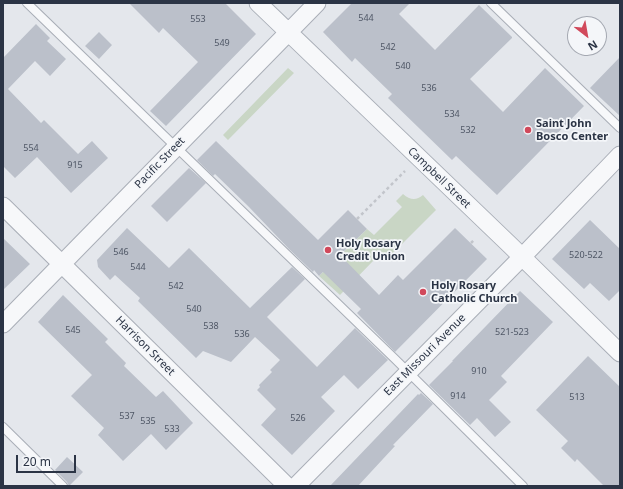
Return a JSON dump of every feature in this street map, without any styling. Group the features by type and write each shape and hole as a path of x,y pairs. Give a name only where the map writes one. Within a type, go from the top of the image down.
{"street":[{"name":"Campbell Street","path":"258,3 620,353"},
{"name":"Pacific Street","path":"3,324 317,3"},
{"name":"East Missouri Avenue","path":"296,486 522,257 620,155"},
{"name":"Harrison Street","path":"3,206 287,486"}],"lane":[{"path":"27,3 408,372 523,486"},
{"path":"491,3 620,128"},
{"path":"3,427 63,486"}],"path":[{"path":"357,219 405,171"},
{"path":"471,243 475,239"}],"green space":[{"path":"288,68 294,73 228,140 223,135"},
{"path":"403,194 408,198 413,199 423,195 436,210 392,254 373,261 340,295 319,276 367,229 374,235 402,207 396,201"}],"building":[{"path":"129,3 225,3 256,34 166,126 150,111 198,62 163,28 159,33"},
{"path":"352,3 410,3 399,14 435,50 479,5 512,37 470,79 503,112 545,68 584,106 497,195 456,156 452,160 388,98 392,94 355,58 352,62 323,32"},
{"path":"36,24 50,38 47,41 66,59 50,76 35,61 8,89 41,123 44,120 78,154 92,141 108,158 71,193 37,157 15,178 3,166 3,58"},
{"path":"99,32 112,45 99,59 85,46"},
{"path":"620,57 620,116 590,88"},
{"path":"216,141 318,240 348,210 367,229 340,255 379,295 398,275 403,280 455,228 487,259 395,352 357,313 361,309 323,272 319,276 314,270 313,272 215,174 213,176 197,160"},
{"path":"189,168 206,183 167,222 151,206"},
{"path":"590,220 620,249 620,290 609,301 590,283 584,289 552,259"},
{"path":"127,228 169,268 189,248 250,308 292,267 305,279 267,317 317,367 355,328 388,360 358,389 344,375 321,397 335,411 292,455 261,425 276,409 257,390 260,387 259,385 272,372 270,370 280,360 255,337 231,362 203,351 196,358 138,301 140,298 115,275 110,280 98,267 97,260"},
{"path":"3,238 30,264 3,290"},
{"path":"520,291 553,322 501,376 507,382 489,400 511,422 495,437 477,418 470,425 429,385"},
{"path":"63,295 108,339 105,342 126,363 124,366 156,397 163,391 193,423 166,450 151,434 123,461 98,435 104,428 71,396 92,375 38,322"},
{"path":"588,356 620,387 620,486 604,486 577,459 575,462 561,448 568,441 536,410"},
{"path":"421,393 433,404 393,445 395,446 358,486 330,486 418,394 419,395"},
{"path":"67,457 83,472 69,486 55,470"}],"place":[{"name":"Saint John Bosco Center","path":"528,130"},
{"name":"Holy Rosary Credit Union","path":"328,250"},
{"name":"Holy Rosary Catholic Church","path":"423,292"}]}
